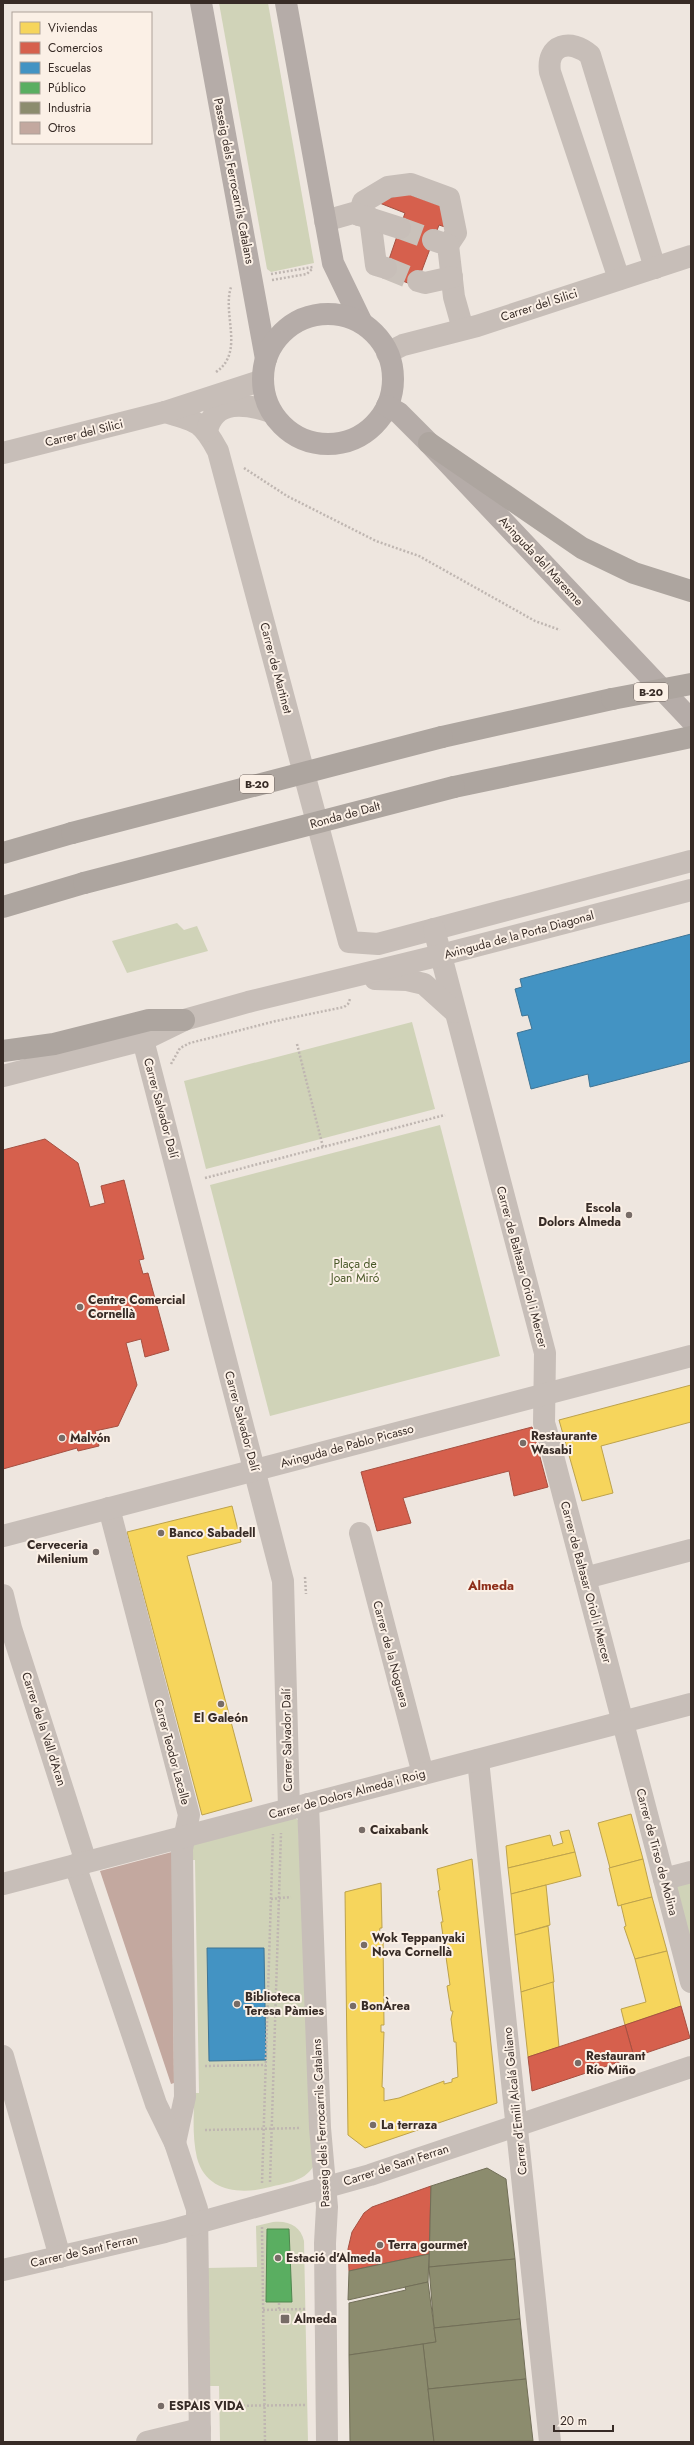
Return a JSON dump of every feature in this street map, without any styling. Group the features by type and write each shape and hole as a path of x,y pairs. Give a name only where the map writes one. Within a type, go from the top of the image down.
{"highway":[{"path":"429,443 582,548 634,573 691,591"},
{"name":"B-20","path":"3,853 72,833 442,737 612,699 691,684"},
{"name":"Ronda de Dalt","path":"3,907 84,883 454,787 654,743 691,737"},
{"path":"3,1051 54,1044 149,1020 184,1020"}],"main road":[{"name":"Passeig dels Ferrocarrils Catalans","path":"201,3 266,359"},
{"path":"286,3 333,263 362,323"},
{"path":"322,314 338,315 362,323 377,336 388,353 393,385 388,406 369,430 351,440 331,445 311,443 292,434 284,428 271,412 265,396 263,380 266,359 281,334 290,326 305,318 322,314"},
{"name":"Avinguda del Maresme","path":"388,406 399,413 429,443 691,720"}],"street":[{"path":"619,279 550,72 551,56 566,46 581,47 590,55 655,268"},
{"path":"386,268 376,265 363,202 388,187 411,184 449,198 456,233 441,243 452,277 454,297 463,330"},
{"path":"325,221 352,213 400,228"},
{"name":"Carrer del Silici","path":"388,353 403,345 463,330 691,256"},
{"path":"418,280 425,283 452,277"},
{"name":"Carrer del Silici","path":"3,453 164,412 263,380"},
{"path":"164,412 194,421 207,431 213,415 219,411 236,406 250,405 271,412"},
{"name":"Carrer de Martinet","path":"207,431 218,451 339,908"},
{"path":"349,942 378,944 691,861"},
{"name":"Avinguda de la Porta Diagonal","path":"348,987 441,955 691,890"},
{"name":"Avinguda de la Porta Diagonal","path":"3,1076 143,1040 184,1020 312,986 340,970 346,964 350,956 349,942 339,908"},
{"name":"Carrer de Baltasar Oriol i Mercer","path":"434,930 545,1354 544,1422 623,1722"},
{"name":"Avinguda de la Porta Diagonal","path":"312,986 348,987 418,981 432,989 445,1005 456,1013"},
{"name":"Carrer Salvador Dalí","path":"143,1040 283,1582 298,1807"},
{"name":"Avinguda de Pablo Picasso","path":"3,1536 691,1356"},
{"name":"Carrer Teodor Lacalle","path":"109,1508 189,1815 182,1856 186,2098 175,2143"},
{"name":"Carrer de la Noguera","path":"360,1533 423,1774"},
{"path":"585,1578 691,1550"},
{"name":"Carrer de la Vall d'Aran","path":"3,1595 11,1628 81,1864"},
{"name":"Carrer de Dolors Almeda i Roig","path":"3,1884 691,1704"},
{"name":"Carrer de Tirso de Molina","path":"623,1722 691,1982"},
{"name":"Carrer d'Emili Alcalá Galiano","path":"478,1760 518,2125 550,2442"},
{"name":"Passeig dels Ferrocarrils Catalans","path":"298,1807 324,2187 327,2208 325,2243 327,2442"},
{"path":"81,1864 156,2104 175,2143 197,2209 200,2436 147,2442"},
{"path":"664,1879 691,1872"},
{"path":"3,2056 8,2095 60,2257"},
{"name":"Carrer de Sant Ferran","path":"3,2270 197,2224 370,2175 691,2067"}],"path":[{"name":"Passeig dels Ferrocarrils Catalans","path":"269,274 317,266"},
{"path":"270,280 311,272"},
{"path":"213,374 226,363 231,351 230,290 233,287"},
{"path":"238,464 287,496 376,541 419,556 535,621 560,630"},
{"path":"171,1071 172,1060 180,1048 185,1045 276,1021 344,1007 348,1004 348,987"},
{"path":"297,1044 323,1147"},
{"path":"205,1178 445,1115"},
{"path":"262,2183 274,1829"},
{"path":"271,1899 294,1897"},
{"path":"204,2066 266,2065"},
{"name":"Passeig dels Ferrocarrils Catalans","path":"205,2130 306,2128"},
{"path":"262,2222 265,2442"},
{"path":"279,2302 279,2310"},
{"path":"263,2310 309,2309"},
{"path":"216,2406 310,2405"}],"green space":[{"path":"219,3 268,3 314,263 271,272 267,269"},
{"path":"177,923 184,930 197,926 208,951 127,973 112,941"},
{"path":"412,1022 435,1109 206,1169 184,1081"},
{"name":"Plaça de Joan Miró","path":"440,1125 500,1356 270,1416 210,1185"},
{"path":"295,1818 298,1820 313,2167 304,2176 294,2181 248,2191 237,2190 216,2184 208,2178 202,2169 195,2150 194,2093 199,2093 195,1860 189,1860 193,1843"},
{"path":"691,1878 691,1963 676,1884"},
{"path":"273,2222 284,2222 293,2225 300,2231 304,2241 308,2442 220,2442 219,2386 208,2386 207,2268 257,2267 256,2226"}],"building: Viviendas":[{"path":"691,1385 691,1422 601,1446 613,1493 582,1501 559,1420"},
{"path":"232,1506 241,1542 187,1556 252,1801 202,1815 127,1532"},
{"path":"631,1814 643,1859 610,1868 598,1823"},
{"path":"569,1830 575,1852 508,1868 506,1846 550,1835 553,1846 563,1843 560,1832"},
{"path":"575,1852 581,1876 511,1894 508,1868"},
{"path":"472,1859 497,2103 365,2148 348,2135 345,1892 381,1883 382,1928 380,1928 379,1936 383,1936 384,2025 381,2025 381,2032 384,2032 382,2087 384,2088 384,2101 399,2098 444,2081 444,2084 452,2082 452,2079 458,2077 456,2042 454,2042 451,2019 453,2011 451,2011 447,1986 450,1985 441,1922 443,1922 438,1891 440,1890 437,1869"},
{"path":"643,1859 652,1897 618,1906 609,1868"},
{"path":"546,1885 550,1925 515,1935 511,1894"},
{"path":"652,1897 667,1951 635,1959 624,1927 626,1926 621,1905"},
{"path":"548,1926 554,1982 521,1992 515,1935"},
{"path":"667,1951 681,2006 625,2025 621,2009 646,2002 635,1959"},
{"path":"553,1982 559,2047 528,2057 521,1992"}],"building: Comercios":[{"path":"406,193 444,207 448,228 439,225 416,286 384,274 405,213 377,202"},
{"name":"Centre Comercial Cornellà","path":"45,1139 78,1163 90,1207 105,1203 101,1186 124,1180 144,1259 139,1260 143,1274 148,1273 169,1350 145,1357 141,1339 126,1343 137,1385 118,1426 95,1431 99,1446 78,1451 77,1448 3,1469 3,1150"},
{"path":"532,1427 548,1487 514,1496 509,1471 403,1498 411,1523 377,1531 361,1472"},
{"path":"681,2006 690,2038 634,2057 625,2025"},
{"path":"625,2025 634,2057 532,2091 528,2057"},
{"path":"431,2186 429,2254 349,2271 348,2249 352,2232 364,2213 372,2207"}],"building: Escuelas":[{"path":"691,934 691,1061 590,1087 588,1074 531,1089 517,1033 532,1029 528,1015 522,1016 515,989 522,987 520,979"},
{"name":"Biblioteca Teresa Pàmies","path":"207,1948 264,1948 266,2060 209,2061"}],"building: Público":[{"name":"Estació d'Almeda","path":"267,2229 289,2229 292,2302 266,2302"}],"building: Industria":[{"path":"487,2168 506,2179 515,2259 429,2267 431,2186"},
{"path":"429,2254 428,2282 348,2300 349,2271"},
{"path":"515,2259 520,2319 434,2328 429,2267"},
{"path":"428,2282 436,2342 349,2355 349,2303 406,2290 405,2287"},
{"path":"520,2319 526,2379 428,2389 423,2344 436,2342 434,2328"},
{"path":"423,2344 434,2442 350,2442 349,2355"},
{"path":"526,2379 533,2441 434,2442 428,2389"}],"building: Otros":[{"path":"172,1852 174,2083 171,2084 100,1871"}],"tunnel":[{"path":"400,228 433,240"},
{"path":"386,268 418,281"}],"place":[{"name":"Escola Dolors Almeda","path":"629,1215"},
{"name":"Centre Comercial Cornellà","path":"80,1307"},
{"name":"Malvón","path":"62,1438"},
{"name":"Restaurante Wasabi","path":"523,1443"},
{"name":"Banco Sabadell","path":"161,1533"},
{"name":"Cerveceria Milenium","path":"96,1552"},
{"name":"El Galeón","path":"221,1704"},
{"name":"Caixabank","path":"362,1830"},
{"name":"Wok Teppanyaki Nova Cornellà","path":"364,1945"},
{"name":"Biblioteca Teresa Pàmies","path":"237,2004"},
{"name":"BonÀrea","path":"353,2006"},
{"name":"Restaurant Río Miño","path":"578,2063"},
{"name":"La terraza","path":"373,2125"},
{"name":"Terra gourmet","path":"380,2245"},
{"name":"Estació d'Almeda","path":"278,2258"},
{"name":"Almeda","path":"285,2319"},
{"name":"ESPAIS VIDA","path":"161,2406"}],"district":[{"name":"Almeda","path":"491,1585"}]}
